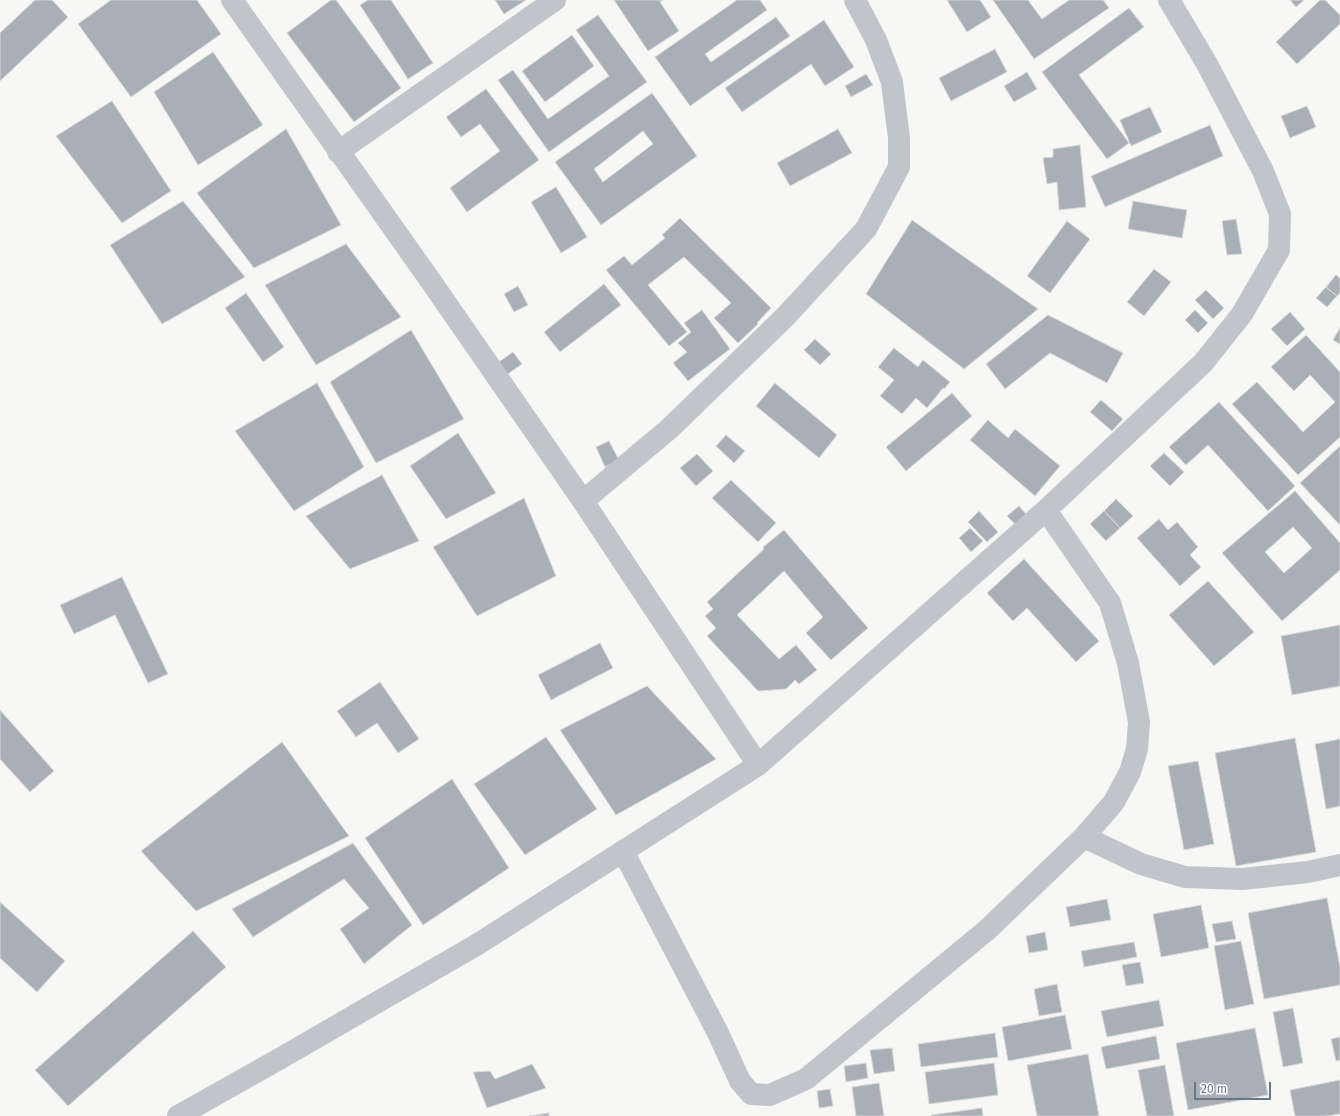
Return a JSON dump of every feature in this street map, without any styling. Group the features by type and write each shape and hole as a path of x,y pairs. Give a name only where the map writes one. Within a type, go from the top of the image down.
{"street":[{"path":"232,0 338,152 430,280 583,501 758,764"},
{"path":"338,152 555,0"},
{"path":"583,501 670,430 784,317 866,229 899,167 899,138 892,82 876,40 855,0"},
{"path":"178,1116 478,944 758,764 1046,510 1203,364 1242,314 1279,250 1280,214 1263,171 1207,64 1169,0"},
{"path":"623,851 718,1033 740,1081 751,1094 770,1095 806,1079 987,930 1084,837 1114,802 1130,772 1137,749 1139,722 1128,663 1110,603 1046,510"},
{"path":"1084,837 1141,864 1185,876 1242,879 1308,872 1340,865"}],"building":[{"path":"35,0 52,0 68,17 0,81 0,33"},
{"path":"111,0 197,0 221,34 131,97 78,24"},
{"path":"331,0 336,0 401,88 354,122 287,33"},
{"path":"368,0 391,0 433,63 408,79 360,5"},
{"path":"495,0 526,0 504,14"},
{"path":"614,0 663,0 660,2 679,31 648,51"},
{"path":"737,0 760,0 767,10 705,54 711,62 776,17 790,36 690,106 655,57"},
{"path":"947,0 980,0 991,17 967,32"},
{"path":"993,0 1028,0 1042,19 1069,0 1103,0 1109,8 1034,59"},
{"path":"1290,0 1304,0 1296,7"},
{"path":"1320,0 1325,0 1340,15 1340,24 1297,64 1276,42"},
{"path":"1129,8 1144,27 1079,75 1129,143 1107,159 1042,72"},
{"path":"598,15 647,82 549,152 498,80 513,70 548,119 609,76 576,30"},
{"path":"824,20 854,67 825,86 811,64 742,112 725,88"},
{"path":"572,35 594,66 545,102 522,71"},
{"path":"995,49 1007,72 951,101 939,78"},
{"path":"213,52 263,125 198,165 154,92"},
{"path":"1027,72 1037,89 1014,102 1004,86"},
{"path":"866,74 873,85 851,97 845,86"},
{"path":"486,89 539,160 467,212 450,188 500,151 480,124 461,137 446,117"},
{"path":"652,93 697,156 601,225 555,162","holes":["643,131 653,144 603,182 594,169"]},
{"path":"112,101 171,191 122,223 56,136"},
{"path":"1307,106 1316,127 1290,138 1281,116"},
{"path":"1150,107 1162,132 1131,146 1120,120"},
{"path":"1210,125 1223,156 1105,207 1091,176"},
{"path":"286,129 341,225 254,268 197,193"},
{"path":"838,129 852,153 790,186 777,163"},
{"path":"1080,145 1086,207 1059,210 1057,182 1047,184 1043,158 1053,157 1053,149"},
{"path":"556,187 587,237 561,253 531,202"},
{"path":"183,201 245,277 162,324 110,245"},
{"path":"1133,201 1187,210 1182,238 1128,229"},
{"path":"680,218 771,308 757,323 758,324 738,343 714,318 731,303 684,257 648,285 687,332 669,346 606,270 624,256 632,265 665,238 662,235"},
{"path":"1236,219 1242,254 1227,255 1222,221"},
{"path":"912,220 1038,309 964,369 866,294"},
{"path":"1067,221 1090,239 1050,293 1027,276"},
{"path":"346,244 401,317 316,365 265,285"},
{"path":"1154,269 1171,282 1144,316 1127,302"},
{"path":"1336,275 1340,278 1340,293 1337,296 1326,287"},
{"path":"604,284 621,305 560,352 544,332"},
{"path":"518,286 528,305 514,312 504,294"},
{"path":"1326,287 1337,296 1327,307 1316,298"},
{"path":"1206,290 1224,308 1213,319 1195,300"},
{"path":"246,293 284,347 263,362 225,308"},
{"path":"702,310 730,349 688,381 673,363 687,352 678,343 691,332 684,323"},
{"path":"1195,310 1208,323 1198,333 1185,320"},
{"path":"1290,312 1305,329 1287,346 1271,329"},
{"path":"1048,315 1123,353 1107,383 1050,353 1005,389 986,364"},
{"path":"1340,328 1340,344 1333,340"},
{"path":"411,330 464,419 376,463 330,382"},
{"path":"1306,335 1340,372 1340,437 1298,475 1232,404 1257,382 1303,432 1335,402 1310,375 1294,391 1271,367"},
{"path":"815,339 831,354 820,365 804,350"},
{"path":"894,348 918,367 923,360 950,382 944,389 943,388 927,408 916,398 902,414 880,396 894,380 878,367"},
{"path":"513,352 522,364 505,376 496,364"},
{"path":"317,383 364,467 294,511 235,431"},
{"path":"775,383 837,435 819,458 756,406"},
{"path":"952,393 972,416 906,471 886,447"},
{"path":"1101,400 1123,419 1112,431 1090,412"},
{"path":"1219,402 1295,486 1268,511 1208,445 1186,465 1169,447"},
{"path":"988,420 1008,438 1015,429 1060,466 1035,496 970,440"},
{"path":"458,433 496,493 446,519 410,466"},
{"path":"726,435 745,451 734,463 716,446"},
{"path":"609,441 619,460 605,467 596,447"},
{"path":"1340,446 1340,525 1300,483"},
{"path":"1164,453 1184,472 1170,486 1150,466"},
{"path":"697,454 713,471 696,486 680,468"},
{"path":"382,475 419,541 350,569 306,516"},
{"path":"731,480 776,523 758,542 712,498"},
{"path":"1295,491 1340,543 1340,570 1282,621 1222,553","holes":["1293,527 1312,548 1284,573 1265,552"]},
{"path":"524,498 556,576 477,616 433,547"},
{"path":"1116,499 1133,516 1120,528 1104,511"},
{"path":"1019,506 1026,514 1015,524 1007,516"},
{"path":"979,511 998,532 987,542 968,522"},
{"path":"1104,511 1120,528 1106,541 1090,524"},
{"path":"1159,519 1168,530 1177,522 1198,547 1190,555 1201,567 1180,586 1137,538"},
{"path":"970,528 983,541 971,552 959,538"},
{"path":"784,530 868,628 831,660 806,633 823,617 784,571 737,615 779,659 796,645 817,670 799,684 795,680 786,689 758,691 707,636 716,628 705,616 713,609 707,602 764,549 763,547"},
{"path":"1024,559 1099,641 1076,662 1027,608 1013,621 987,593"},
{"path":"122,577 168,674 148,683 115,615 74,634 60,605"},
{"path":"1208,581 1254,632 1214,666 1169,615"},
{"path":"1340,625 1340,686 1292,695 1281,636"},
{"path":"600,643 613,668 551,700 538,675"},
{"path":"380,682 419,739 398,753 377,723 356,737 337,711"},
{"path":"647,686 716,759 616,815 560,730"},
{"path":"0,710 54,771 30,792 0,759"},
{"path":"546,737 597,809 525,855 474,784"},
{"path":"1295,738 1316,852 1236,866 1215,753"},
{"path":"1340,739 1340,806 1326,809 1315,744"},
{"path":"282,742 349,836 196,911 141,851"},
{"path":"1198,761 1214,844 1184,850 1168,766"},
{"path":"452,779 509,868 423,925 365,838"},
{"path":"353,843 412,925 364,964 340,929 369,908 344,879 253,937 232,909"},
{"path":"1327,898 1340,967 1340,985 1264,999 1248,913"},
{"path":"1107,899 1111,920 1070,927 1066,907"},
{"path":"0,902 65,961 37,992 0,958"},
{"path":"1201,905 1209,948 1161,957 1153,914"},
{"path":"1232,921 1236,939 1216,942 1212,924"},
{"path":"193,931 226,967 68,1106 35,1070"},
{"path":"1045,932 1048,950 1029,953 1026,936"},
{"path":"1241,941 1254,1004 1225,1010 1214,946"},
{"path":"1134,942 1137,957 1084,967 1081,951"},
{"path":"1140,962 1144,983 1126,986 1122,965"},
{"path":"1057,984 1062,1012 1039,1016 1034,989"},
{"path":"1159,1000 1164,1026 1107,1037 1101,1011"},
{"path":"1293,1008 1303,1063 1283,1067 1273,1012"},
{"path":"1065,1015 1072,1049 1008,1061 1002,1027"},
{"path":"1255,1028 1268,1095 1188,1110 1176,1043"},
{"path":"995,1033 998,1057 921,1067 918,1044"},
{"path":"1156,1036 1160,1059 1106,1069 1101,1047"},
{"path":"1340,1037 1340,1060 1336,1061 1331,1039"},
{"path":"892,1048 895,1071 874,1074 870,1050"},
{"path":"1088,1054 1099,1116 1037,1116 1027,1065"},
{"path":"866,1063 868,1078 846,1082 844,1066"},
{"path":"994,1063 998,1095 929,1104 925,1072"},
{"path":"532,1064 546,1088 487,1108 473,1072 490,1071 495,1079"},
{"path":"1165,1065 1174,1116 1147,1116 1138,1070"},
{"path":"1340,1080 1340,1114 1327,1116 1295,1116 1290,1090"},
{"path":"879,1083 884,1116 856,1116 852,1087"},
{"path":"830,1089 833,1106 819,1108 817,1091"},
{"path":"982,1108 983,1116 931,1115"},
{"path":"549,1113 549,1116 529,1116"}]}
